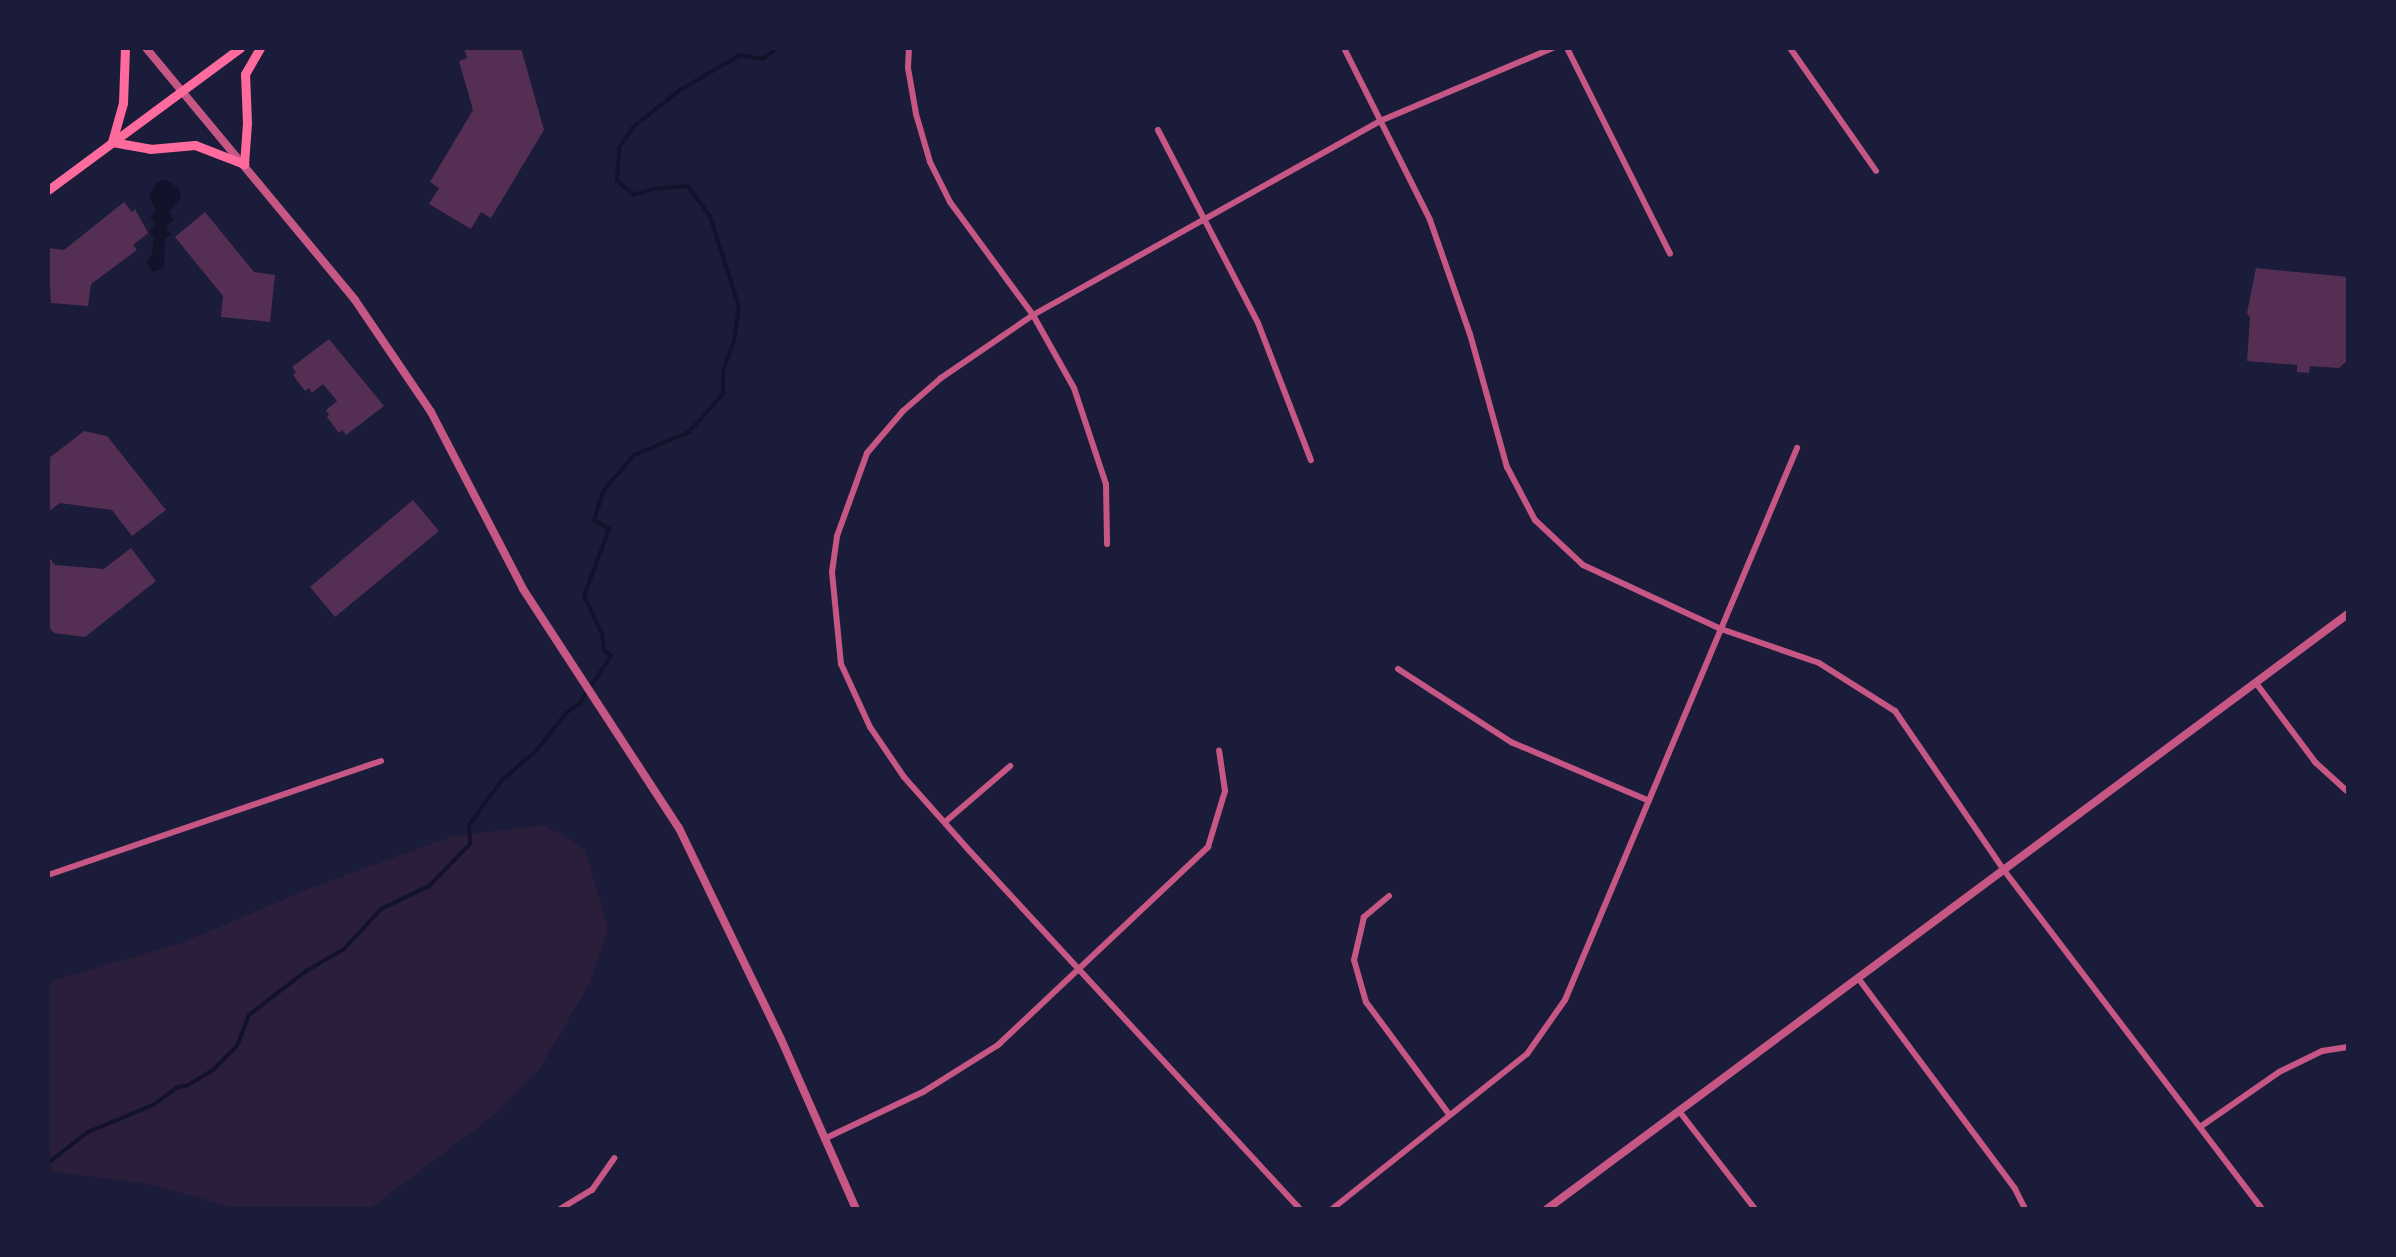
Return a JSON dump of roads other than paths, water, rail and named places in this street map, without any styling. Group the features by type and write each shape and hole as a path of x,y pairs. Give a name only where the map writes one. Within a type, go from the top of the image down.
{"main road":[{"path":"112,142 123,103 125,48"},
{"path":"48,190 240,48"},
{"path":"112,142 150,149 195,145 244,164 247,123 245,74 260,48"}],"street":[{"path":"146,48 383,337 431,412 523,589 679,828 781,1039 856,1209"},
{"path":"909,48 908,68 916,114 930,162 950,202 978,244 1033,315 1074,388 1106,484 1107,544"},
{"path":"1344,48 1430,220 1470,334 1507,467 1535,520 1583,565 1721,629 1819,663 1895,711 2003,869 2262,1209"},
{"path":"1300,1209 904,777 870,727 841,664 832,572 846,504 867,453 903,411 941,378 1033,315 1205,216 1380,121 1553,48"},
{"path":"1567,48 1670,254"},
{"path":"1790,48 1876,171"},
{"path":"1158,130 1258,323 1311,460"},
{"path":"1332,1209 1527,1054 1565,1000 1797,448"},
{"path":"1547,1209 2348,614"},
{"path":"1398,669 1511,742 1649,801"},
{"path":"2256,683 2315,762 2348,792"},
{"path":"824,1139 960,1072 998,1045 1208,847 1225,791 1219,750"},
{"path":"48,875 381,761"},
{"path":"945,822 1010,766"},
{"path":"1389,896 1364,917 1354,960 1366,1002 1449,1114"},
{"path":"1858,978 2015,1189 2025,1209"},
{"path":"2200,1127 2279,1072 2322,1051 2348,1047"},
{"path":"1679,1111 1755,1209"},
{"path":"560,1209 592,1190 614,1158"}],"waterway":[{"path":"48,1163 88,1132 153,1105 176,1088 188,1085 213,1070 237,1046 249,1015 306,971 344,949 381,909 429,886 470,844 469,825 502,780 536,751 567,712 579,704 611,656 604,650 602,634 584,596 609,529 594,520 604,490 634,455 689,432 723,394 723,371 734,341 739,307 710,216 687,186 652,189 634,195 617,180 619,148 633,127 680,90 740,55 763,59 777,48"}]}
